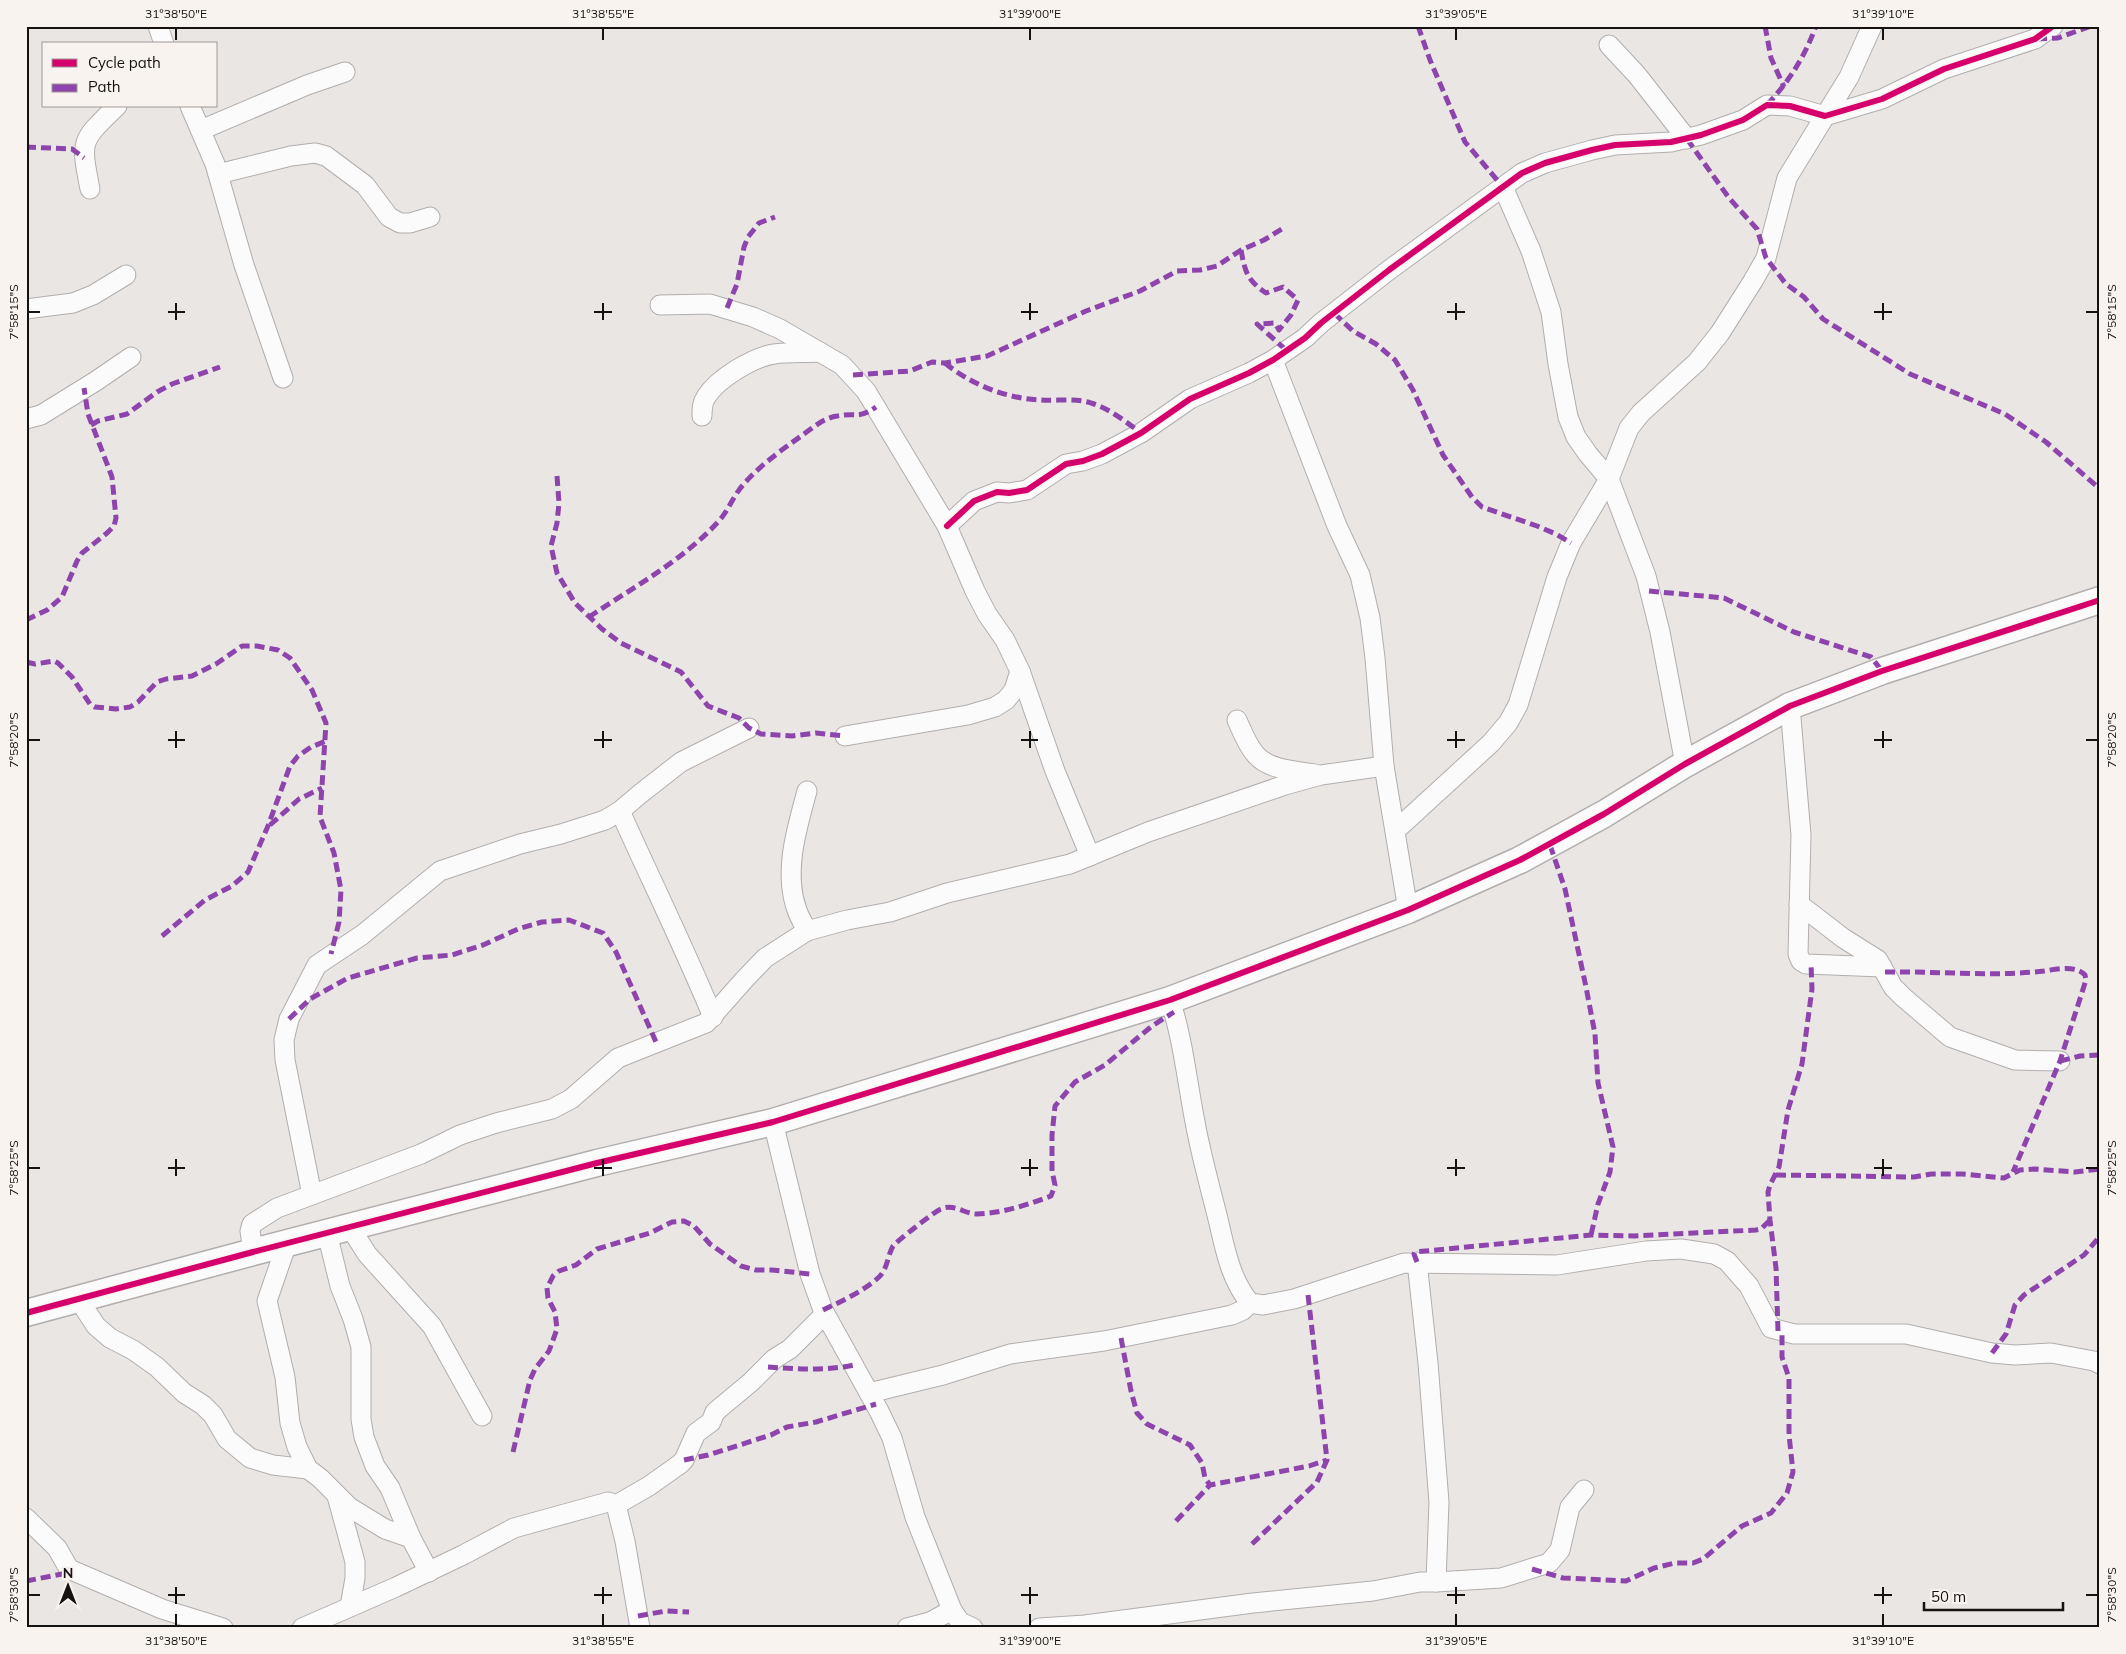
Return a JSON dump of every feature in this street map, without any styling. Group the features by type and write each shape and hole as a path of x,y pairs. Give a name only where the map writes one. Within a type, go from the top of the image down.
{"street":[{"path":"158,26 163,42"},
{"path":"1396,830 1474,759 1508,723 1518,705 1527,682 1550,599 1571,543 1609,479 1629,428 1641,414 1697,362 1720,333 1753,281 1766,258 1787,178 1850,77 1872,26"},
{"path":"947,526 974,501 997,492 1009,493 1027,490 1066,464 1083,461 1102,454 1141,432 1190,399 1249,373 1273,360 1306,338 1321,323 1389,270 1522,173 1545,163 1615,145 1671,142 1687,139 1744,120 1767,105 1790,106 1825,116 1882,99 1944,69 2035,39 2053,26"},
{"path":"1609,45 1637,75 1687,139"},
{"path":"202,130 306,85 345,72"},
{"path":"90,189 84,158 84,145 90,132 115,108"},
{"path":"191,108 202,130 218,174 244,265 283,378"},
{"path":"218,174 291,156 315,153 326,156 365,185 389,217 400,223 410,223 430,216"},
{"path":"1503,187 1531,251 1551,312 1568,416 1576,437 1609,479 1646,576 1660,632 1685,764"},
{"path":"26,309 73,303 93,296 126,275"},
{"path":"660,305 710,304 727,308 780,329 842,365 866,391 947,526 975,591 987,614 1005,640 1020,671 1055,771 1090,856"},
{"path":"702,416 702,406 706,397 716,385 754,361 772,354 820,352"},
{"path":"26,420 41,415 131,357"},
{"path":"1273,360 1337,526 1360,575 1370,618 1376,658 1384,766 1408,910"},
{"path":"26,1313 597,1162 773,1122 1170,1000 1408,910 1550,845 1685,764 1790,706 1882,671 2100,600"},
{"path":"845,736 968,715 995,707 1006,700 1014,690 1020,671"},
{"path":"1790,706 1801,835 1798,954 1801,961 1806,964 1882,967"},
{"path":"1237,720 1256,755 1264,761 1277,767 1321,775"},
{"path":"312,1195 285,1060 284,1040 289,1019 317,965 362,935 440,871 520,844 605,820 620,811 681,762 749,728"},
{"path":"253,1252 250,1231 253,1222 277,1208 421,1154 460,1135 496,1123 552,1109 571,1099 618,1058 699,1027 713,1017 765,958 807,931 848,920 890,912 947,893 1070,864 1148,832 1241,799 1321,775 1384,766"},
{"path":"807,791 795,835 792,860 792,894 807,931"},
{"path":"620,811 689,959 713,1017"},
{"path":"1799,904 1843,938 1878,960 1893,987 1950,1036 2015,1060 2060,1060"},
{"path":"1170,1000 1178,1024 1196,1124 1223,1240 1234,1278 1240,1292 1250,1303 1263,1305 1294,1299 1404,1263 1557,1265 1646,1251 1681,1249 1714,1254 1727,1261 1749,1286 1771,1328 1778,1331 1794,1334 1906,1334 1992,1353 2015,1355 2051,1353 2100,1364"},
{"path":"773,1122 810,1274 825,1314 892,1438 915,1517 952,1610 960,1622 973,1628"},
{"path":"338,1230 367,1254 432,1326 482,1416"},
{"path":"338,1230 340,1286 353,1319 361,1347 364,1437 375,1466 390,1488 411,1538 429,1572"},
{"path":"287,1243 267,1301 285,1377 290,1423 297,1447 308,1469 349,1507 384,1529 411,1538"},
{"path":"1417,1262 1428,1364 1439,1502 1436,1582"},
{"path":"79,1300 96,1326 110,1338 133,1350 157,1368 184,1393 203,1405 212,1415 227,1439 250,1458 273,1466 308,1469"},
{"path":"869,1393 1010,1354 1104,1341 1232,1315 1243,1310 1250,1303"},
{"path":"616,1505 649,1486 680,1464 684,1460 691,1439 711,1422 715,1412 751,1382 774,1359 790,1349 825,1314"},
{"path":"1039,1628 1085,1625 1253,1604 1373,1592 1420,1582 1501,1578 1549,1563 1560,1550 1570,1507 1584,1490"},
{"path":"337,1496 355,1562 355,1578 350,1607"},
{"path":"302,1628 429,1572 514,1528 612,1502 616,1505 625,1541 640,1628"},
{"path":"26,1518 57,1548 69,1569 162,1609 223,1628"},
{"path":"907,1628 930,1622 952,1610"}],"marked path":[{"path":"1418,26 1430,60 1465,142 1503,187"},
{"path":"1765,26 1771,58 1784,87"},
{"path":"1767,105 1796,68 1816,26"},
{"path":"2037,39 2058,38 2091,26"},
{"path":"1687,139 1729,198 1757,229 1766,258 1786,284 1804,297 1823,319 1910,374 2005,414 2046,442 2100,489"},
{"path":"26,147 72,149 84,158"},
{"path":"727,308 737,284 744,247 748,237 759,223 775,217"},
{"path":"853,375 910,371 932,362 945,363 987,356 1086,311 1140,291 1177,271 1200,270 1217,266 1241,250 1264,240 1285,227"},
{"path":"1241,250 1248,275 1255,284 1266,293 1283,287 1298,300 1291,315 1279,330 1275,323 1257,324 1286,350"},
{"path":"1334,313 1353,331 1376,344 1395,360 1413,390 1443,455 1472,497 1482,507 1537,526 1571,543"},
{"path":"945,363 977,384 1015,397 1085,401 1098,405 1141,433"},
{"path":"91,425 98,421 127,414 157,392 172,384 220,367"},
{"path":"26,620 47,610 62,597 82,553 114,526 116,518 112,477 88,414 84,388"},
{"path":"589,617 688,550 721,519 739,489 764,464 788,445 816,425 832,417 861,415 876,407"},
{"path":"557,476 559,503 557,523 551,546 557,573 575,603 602,629 621,643 681,672 708,706 739,718 749,728 761,734 792,736 816,733 845,736"},
{"path":"1649,591 1724,598 1794,632 1871,657 1882,671"},
{"path":"26,662 35,664 54,661 58,663 72,677 90,704 95,707 116,709 130,707 138,702 157,682 192,676 216,664 242,646 257,646 278,650 290,658 312,690 326,723 320,817 334,853 341,890 339,922 331,954"},
{"path":"162,936 205,900 232,886 248,872 268,826 290,766 298,756 311,747 326,741"},
{"path":"270,825 299,799 322,788"},
{"path":"1550,845 1565,889 1586,987 1595,1034 1598,1083 1613,1147 1610,1172 1598,1204 1591,1235"},
{"path":"289,1019 310,999 348,978 417,958 452,955 483,945 518,929 542,922 569,920 603,933 616,952 656,1042"},
{"path":"1778,1331 1776,1268 1768,1192 1779,1167 1788,1110 1802,1064 1812,989 1811,964"},
{"path":"1885,972 2005,974 2072,969 2085,975 2086,980 2060,1061 2013,1172"},
{"path":"823,1310 860,1291 879,1277 884,1270 893,1246 941,1209 950,1207 972,1214 996,1212 1051,1196 1055,1185 1052,1171 1052,1135 1055,1106 1075,1082 1105,1065 1152,1026 1174,1012"},
{"path":"2060,1061 2080,1056 2100,1055"},
{"path":"1776,1175 1914,1177 1931,1174 1962,1174 2004,1178 2020,1170 2035,1169 2075,1172 2100,1169"},
{"path":"1417,1262 1415,1252 1591,1235 1634,1236 1756,1230 1761,1229 1770,1220"},
{"path":"513,1452 530,1380 535,1369 549,1351 557,1329 555,1312 548,1298 547,1288 553,1276 559,1271 576,1265 597,1249 650,1233 672,1222 684,1221 694,1226 710,1244 741,1266 756,1270 810,1274"},
{"path":"1992,1353 2006,1334 2015,1305 2024,1295 2084,1255 2100,1236"},
{"path":"1252,1544 1317,1482 1327,1460 1308,1295"},
{"path":"1532,1569 1563,1578 1626,1581 1654,1568 1675,1563 1693,1563 1703,1559 1742,1526 1771,1513 1787,1493 1793,1472 1789,1435 1789,1378 1782,1357 1782,1332"},
{"path":"1121,1338 1137,1413 1147,1424 1190,1445 1202,1463 1205,1478 1210,1485"},
{"path":"768,1367 822,1369 854,1365"},
{"path":"684,1460 708,1455 771,1435 787,1427 816,1422 876,1404"},
{"path":"1176,1521 1210,1485 1309,1466 1327,1460"},
{"path":"26,1581 62,1574 69,1569"},
{"path":"638,1616 666,1611 689,1612"}],"cycle path":[{"path":"947,526 974,501 997,492 1009,493 1027,490 1066,464 1083,461 1102,454 1141,433 1190,399 1249,373 1273,360 1305,338 1321,323 1389,270 1522,173 1545,163 1615,145 1671,142 1701,135 1743,120 1767,105 1790,106 1825,116 1882,99 1944,69 2035,39 2053,26"},
{"path":"26,1313 597,1163 773,1122 1170,1000 1408,910 1520,860 1604,814 1685,764 1790,706 1882,671 2100,600"}]}
